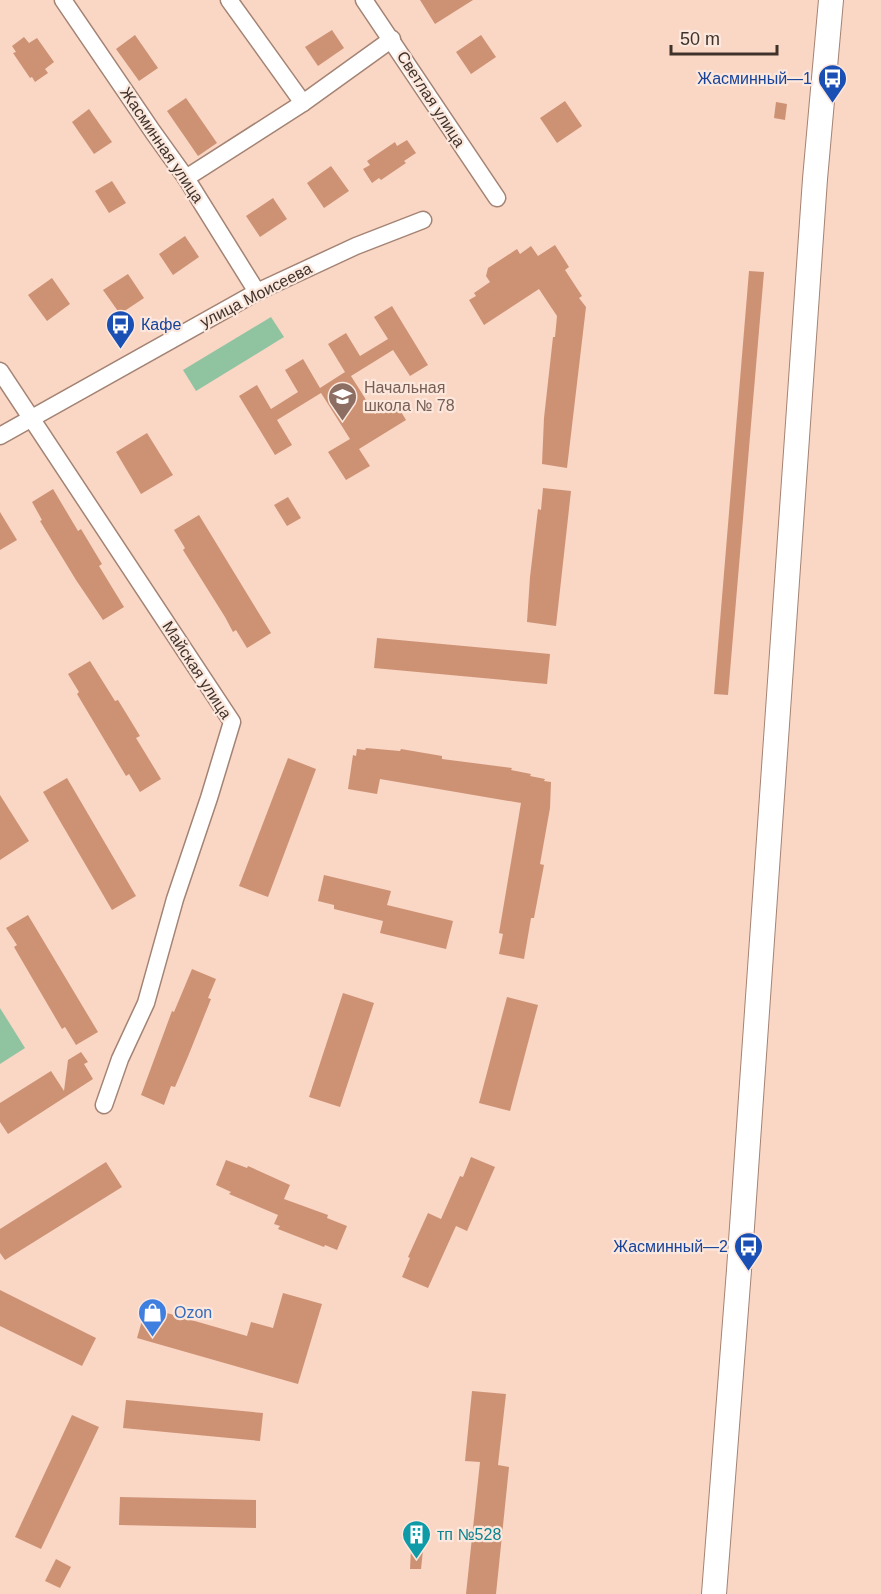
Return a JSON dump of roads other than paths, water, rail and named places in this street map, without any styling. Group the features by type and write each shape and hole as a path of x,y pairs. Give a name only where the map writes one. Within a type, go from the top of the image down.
{"main road":[{"path":"714,1594 737,1302 815,179 831,0"}],"street":[{"name":"Жасминная улица","path":"63,0 186,178 257,292"},
{"path":"229,0 303,103"},
{"name":"Светлая улица","path":"364,0 497,198"},
{"path":"186,178 303,103 392,39"},
{"name":"улица Моисеева","path":"0,436 257,292 356,246 423,220"},
{"name":"Майская улица","path":"0,371 232,722 175,899 146,1003 120,1059 104,1105"}],"place":[{"name":"Жасминный—1","path":"833,104"},
{"name":"Кафе","path":"120,350"},
{"name":"Начальная школа № 78","path":"343,422"},
{"name":"Жасминный—2","path":"749,1272"},
{"name":"Ozon","path":"153,1338"},
{"name":"тп №528","path":"416,1560"}]}
